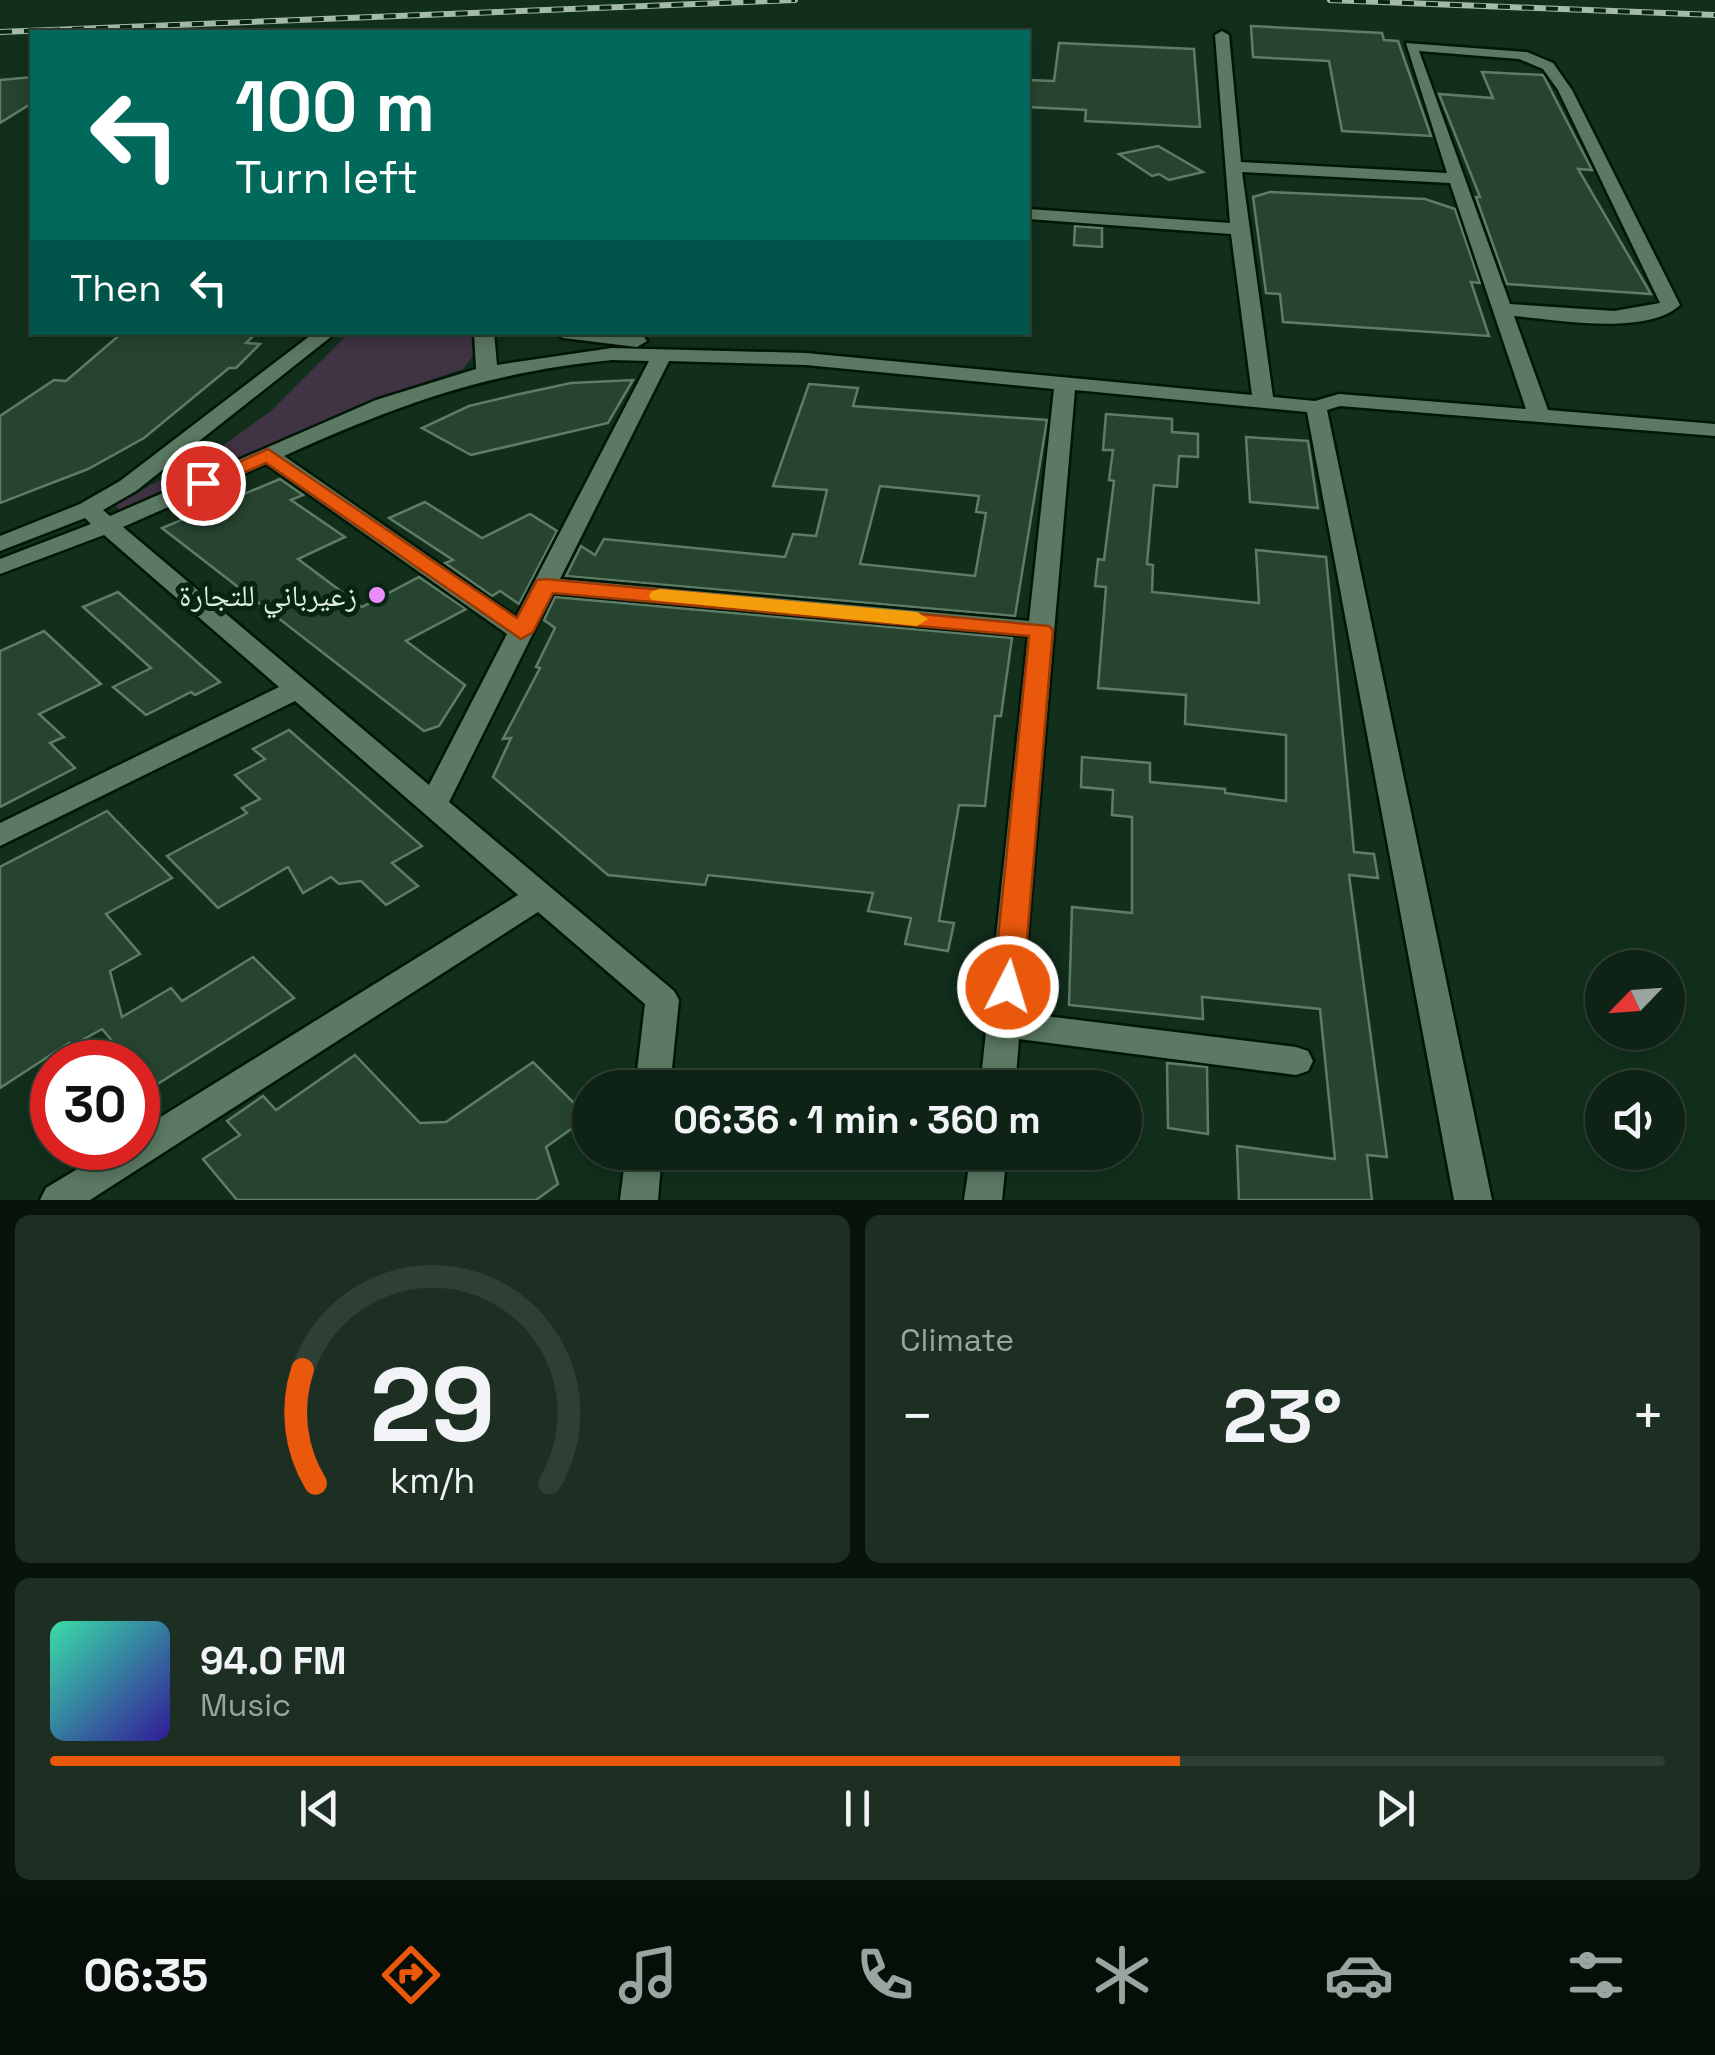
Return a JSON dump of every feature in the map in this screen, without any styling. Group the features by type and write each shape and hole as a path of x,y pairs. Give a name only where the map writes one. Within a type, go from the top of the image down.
{"street":[{"path":"1222,35 1239,229 1262,399"},
{"path":"1500,309 1630,315 1671,304 1566,90 1548,66 1501,51 1411,46 1454,178 1500,309 1539,416"},
{"path":"1236,166 1454,178"},
{"path":"1030,214 1239,229"},
{"path":"0,568 97,517 324,335"},
{"path":"485,335 486,373"},
{"path":"588,335 806,360 1262,399 1316,407 1345,417 1715,447"},
{"path":"0,544 97,517 268,455 383,404 486,373 576,357 662,355 806,360"},
{"path":"433,805 662,355"},
{"path":"998,1070 1065,383"},
{"path":"1316,407 1339,400 1715,430"},
{"path":"1316,407 1473,1200"},
{"path":"268,455 521,632"},
{"path":"97,517 662,1000 654,1070"},
{"path":"545,585 1041,630"},
{"path":"0,836 297,689"},
{"path":"59,1200 540,896"},
{"path":"1004,1024 1296,1060"},
{"path":"639,1200 642,1170"},
{"path":"983,1200 987,1170"}],"shaded area":[{"path":"347,335 469,335 474,342 473,356 463,369 378,398 121,511 114,505 217,450 271,411"}],"building":[{"path":"1251,26 1382,33 1384,40 1398,41 1431,136 1342,131 1329,61 1253,57"},
{"path":"1059,43 1194,49 1200,127 1085,121 1086,110 1030,107 1030,80 1054,81"},
{"path":"1482,72 1543,75 1592,170 1578,169 1651,294 1507,284 1476,197 1480,197 1439,94 1493,98"},
{"path":"30,77 30,104 0,123 0,80"},
{"path":"1158,146 1203,172 1169,180 1159,174 1152,176 1119,154"},
{"path":"1270,192 1425,199 1455,209 1480,283 1471,282 1489,336 1283,322 1280,294 1266,293 1253,197"},
{"path":"1075,226 1102,228 1102,247 1074,245"},
{"path":"120,335 254,335 246,343 260,344 236,368 229,368 144,438 88,469 0,503 0,416 54,380 66,381"},
{"path":"633,380 608,423 471,455 422,428 469,406 515,395 571,383"},
{"path":"809,384 858,388 853,406 1047,420 1015,616 566,576 581,546 595,555 604,539 785,557 793,534 816,536 827,490 773,486","holes":["880,486 979,496 976,512 986,513 975,576 860,564"]},
{"path":"1106,414 1172,419 1172,432 1198,434 1198,457 1179,456 1177,487 1154,485 1147,564 1153,565 1152,592 1259,603 1256,550 1326,557 1354,852 1374,854 1378,878 1349,875 1387,1157 1367,1155 1372,1200 1239,1200 1237,1146 1335,1159 1320,1009 1202,997 1203,1019 1069,1005 1072,907 1132,913 1132,817 1112,815 1113,790 1081,787 1082,757 1150,763 1150,782 1225,789 1225,793 1286,801 1286,735 1185,724 1186,695 1098,688 1106,587 1095,586 1098,559 1104,560 1114,481 1109,480 1113,450 1103,450"},
{"path":"1246,437 1308,441 1318,508 1250,502"},
{"path":"280,479 303,495 291,500 345,537 298,559 362,607 419,577 466,609 406,641 465,685 439,726 424,731 162,528"},
{"path":"425,502 482,538 530,514 557,531 519,604 500,591 492,596 445,563 453,560 389,518"},
{"path":"118,592 220,682 146,715 113,687 151,668 83,607"},
{"path":"555,597 1012,638 1001,716 995,716 985,806 959,805 939,921 954,923 948,951 905,944 911,918 868,911 873,893 708,875 705,885 608,875 493,777 511,738 503,739 540,668 536,667 555,628 544,620"},
{"path":"44,631 101,684 39,714 64,737 50,743 75,768 0,807 0,651"},
{"path":"289,730 422,846 392,863 418,886 386,905 361,881 339,884 331,877 303,893 288,867 218,908 167,856 247,813 242,808 260,799 235,775 265,759 253,749"},
{"path":"107,811 172,878 106,914 140,954 110,971 122,1017 171,988 182,1001 253,957 294,998 160,1082 160,1040 111,1040 102,1029 82,1040 30,1040 30,1068 0,1088 0,867"},
{"path":"355,1055 420,1123 446,1122 533,1062 572,1101 572,1128 546,1147 558,1184 536,1200 237,1200 203,1159 240,1135 227,1121 263,1096 276,1110"},
{"path":"1167,1063 1207,1067 1208,1134 1168,1128"}],"railway":[{"path":"50,30 795,0"},
{"path":"1330,0 1715,15"},
{"path":"0,32 30,31"}],"slow traffic":[{"path":"660,596 917,619"}],"place":[{"name":"زعيرباني للتجارة","path":"377,595"}],"route":[{"path":"203,483 268,455 521,632 545,585 1041,630 1008,987"}]}
